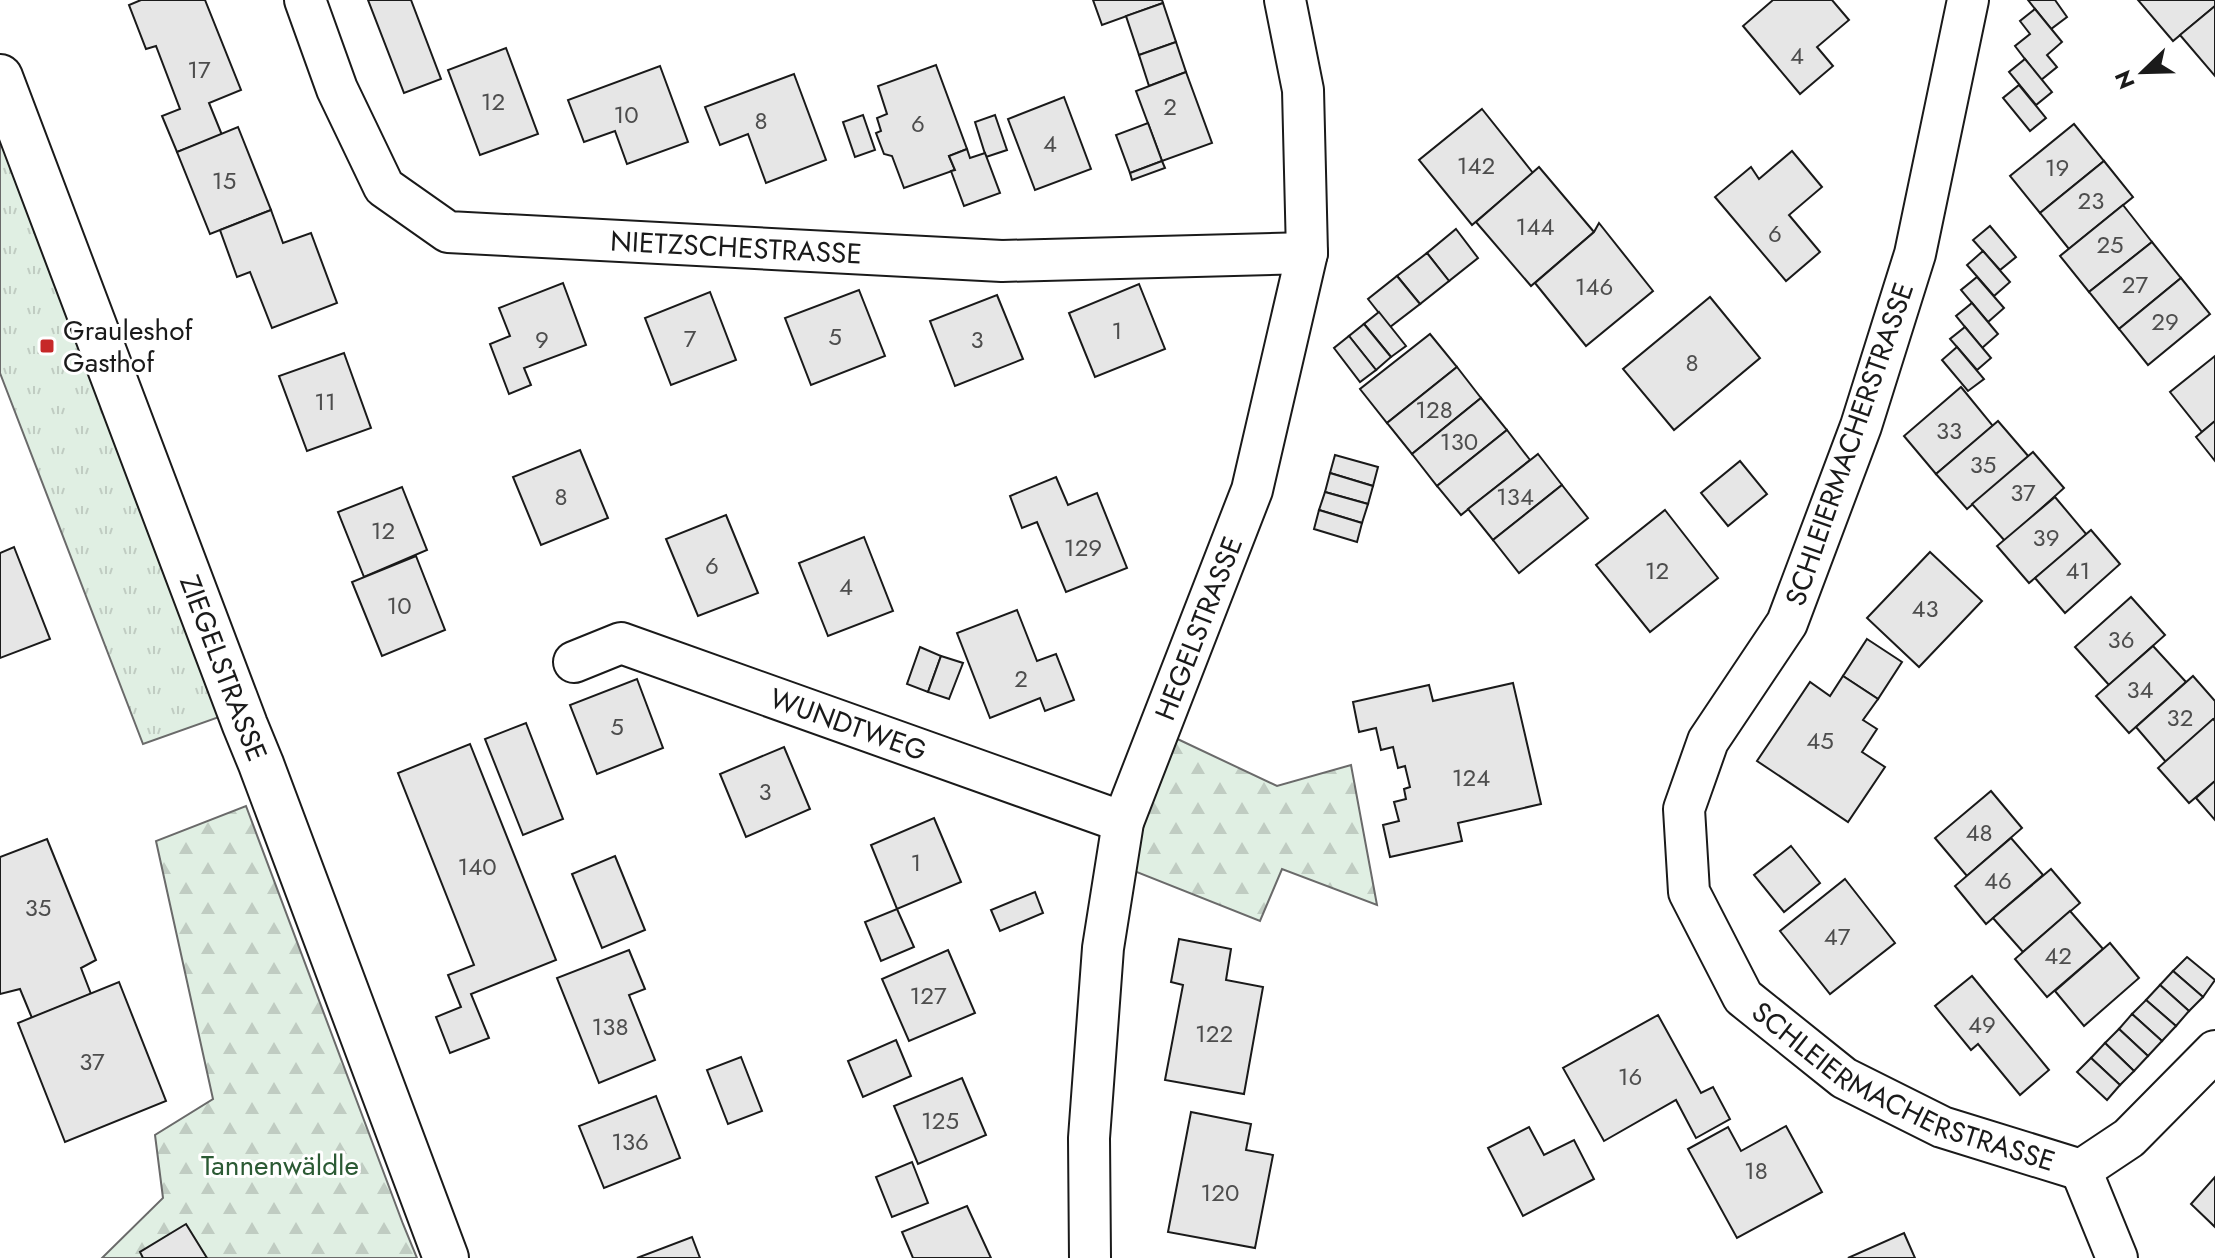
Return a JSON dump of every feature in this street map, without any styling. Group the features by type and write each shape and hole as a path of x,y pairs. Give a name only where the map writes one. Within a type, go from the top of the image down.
{"main road":[{"name":"ZIEGELSTRASSE","path":"0,77 446,1258"}],"street":[{"name":"NIETZSCHESTRASSE","path":"305,0 337,89 384,187 448,232 1002,261 1307,253"},
{"name":"HEGELSTRASSE","path":"1090,1258 1089,1138 1101,964 1123,822 1252,490 1307,253 1303,90 1285,0"},
{"name":"SCHLEIERMACHERSTRASSE","path":"1968,0 1915,254 1861,426 1787,623 1708,741 1684,809 1689,892 1743,997 1844,1078 1942,1127 2081,1170"},
{"name":"WUNDTWEG","path":"574,662 621,643 1123,822"},
{"path":"2117,1258 2081,1170 2129,1138 2215,1051"}],"green space":[{"path":"0,133 222,716 143,744 0,373"},
{"path":"1169,735 1277,786 1351,765 1377,905 1282,869 1260,921 1129,869"},
{"name":"Tannenwäldle","path":"246,806 417,1258 102,1258 163,1198 155,1135 213,1099 156,841"}],"building":[{"path":"141,0 205,0 241,90 209,103 222,135 177,152 162,116 180,109 156,46 146,49 129,5"},
{"path":"368,0 411,0 441,79 404,93"},
{"path":"1093,0 1162,0 1163,3 1102,25"},
{"path":"1773,0 1832,0 1849,20 1817,47 1833,66 1800,94 1743,26"},
{"path":"2028,0 2055,0 2067,17 2051,29"},
{"path":"2138,0 2215,0 2215,6 2173,41"},
{"path":"1163,3 1176,42 1139,55 1126,16"},
{"path":"2215,6 2215,76 2180,35"},
{"path":"2035,9 2062,42 2047,55 2057,67 2041,80 2015,46 2030,34 2020,21"},
{"path":"1176,42 1186,72 1149,86 1139,55"},
{"path":"506,48 538,134 480,155 448,70"},
{"path":"2025,59 2052,92 2036,105 2009,72"},
{"path":"936,65 967,149 949,156 955,170 904,188 892,156 884,154 876,133 881,131 877,118 887,114 878,86"},
{"path":"660,66 688,142 627,164 615,131 584,142 568,100"},
{"path":"1186,72 1212,143 1162,161 1136,91"},
{"path":"794,74 826,160 766,183 748,134 720,145 705,107"},
{"path":"2019,85 2046,118 2030,131 2003,98"},
{"path":"1064,97 1091,169 1035,190 1008,119"},
{"path":"1482,109 1533,173 1472,225 1419,160"},
{"path":"863,115 875,150 855,157 843,122"},
{"path":"995,115 1007,150 986,157 975,122"},
{"path":"1148,123 1162,161 1130,173 1116,135"},
{"path":"2074,124 2104,161 2040,213 2010,176"},
{"path":"238,127 271,210 210,234 177,152"},
{"path":"967,149 970,158 985,153 1000,193 964,206 949,156"},
{"path":"1792,151 1822,187 1789,215 1820,252 1786,281 1715,197 1751,167 1759,179"},
{"path":"1162,161 1165,168 1132,180 1130,173"},
{"path":"2104,161 2133,197 2069,249 2040,213"},
{"path":"1539,167 1594,232 1531,286 1476,222"},
{"path":"2123,205 2152,242 2089,292 2060,256"},
{"path":"271,210 283,243 311,233 337,303 272,328 250,272 237,277 220,230"},
{"path":"1599,223 1653,291 1586,346 1535,283 1594,232"},
{"path":"1990,226 2016,257 2000,270 1973,240"},
{"path":"1456,229 1478,258 1449,281 1427,253"},
{"path":"2152,242 2181,278 2119,329 2089,292"},
{"path":"1983,251 2010,282 1994,296 1967,265"},
{"path":"1427,253 1449,281 1420,304 1397,276"},
{"path":"1397,276 1420,304 1390,327 1368,299"},
{"path":"1977,277 2004,308 1988,322 1961,290"},
{"path":"2181,278 2210,314 2148,365 2119,329"},
{"path":"563,283 586,345 524,368 531,385 509,394 490,344 510,336 499,308"},
{"path":"1139,284 1165,349 1095,377 1069,313"},
{"path":"859,290 885,356 811,385 785,318"},
{"path":"710,292 736,360 671,385 645,318"},
{"path":"997,295 1023,359 955,386 930,321"},
{"path":"1710,297 1760,358 1674,430 1623,369"},
{"path":"1972,303 1998,334 1982,348 1956,316"},
{"path":"1379,312 1406,346 1391,357 1364,324"},
{"path":"1364,324 1391,357 1376,370 1349,336"},
{"path":"1965,327 1991,358 1977,370 1950,339"},
{"path":"1430,334 1457,367 1387,423 1360,389"},
{"path":"1349,336 1376,370 1360,382 1334,348"},
{"path":"1957,347 1984,379 1968,391 1942,360"},
{"path":"344,353 371,428 307,451 279,376"},
{"path":"2215,356 2215,421 2202,432 2170,392"},
{"path":"1457,367 1481,398 1412,454 1387,423"},
{"path":"1961,387 1993,426 1936,474 1904,436"},
{"path":"1481,398 1507,430 1437,486 1412,454"},
{"path":"1998,421 2029,457 1967,509 1936,474"},
{"path":"2215,421 2215,461 2196,437"},
{"path":"1507,430 1530,460 1461,515 1437,486"},
{"path":"580,450 608,518 541,545 513,477"},
{"path":"2033,452 2064,488 2005,541 1972,504"},
{"path":"1538,454 1562,485 1493,540 1468,509"},
{"path":"1335,455 1378,467 1373,486 1330,473"},
{"path":"1740,461 1767,494 1728,526 1701,493"},
{"path":"1330,473 1373,486 1368,504 1325,492"},
{"path":"1056,477 1068,505 1097,493 1127,568 1066,592 1037,522 1022,528 1010,496"},
{"path":"1562,485 1588,518 1519,573 1493,540"},
{"path":"402,487 427,550 364,577 338,512"},
{"path":"1325,492 1368,504 1362,523 1319,510"},
{"path":"2055,497 2087,535 2029,583 1997,546"},
{"path":"1319,510 1362,523 1357,542 1314,529"},
{"path":"1665,510 1718,578 1650,632 1596,565"},
{"path":"726,515 758,593 698,616 666,539"},
{"path":"2091,530 2120,564 2065,613 2035,578"},
{"path":"864,537 893,611 828,636 799,563"},
{"path":"14,547 50,639 0,658 0,553"},
{"path":"1930,552 1982,601 1919,667 1867,618"},
{"path":"416,556 445,630 382,656 352,582"},
{"path":"2131,597 2165,635 2109,685 2075,647"},
{"path":"1017,610 1037,661 1056,654 1074,700 1045,711 1040,698 990,718 957,633"},
{"path":"1867,639 1902,662 1878,699 1843,676"},
{"path":"2153,646 2186,682 2129,733 2096,696"},
{"path":"920,647 941,656 928,692 907,684"},
{"path":"941,656 963,663 949,699 928,692"},
{"path":"1843,676 1878,699 1863,720 1877,729 1862,752 1885,767 1848,822 1757,761 1810,682 1830,696"},
{"path":"2193,676 2215,701 2215,718 2166,762 2136,727"},
{"path":"637,679 663,748 597,774 570,705"},
{"path":"1513,683 1541,804 1458,823 1462,841 1390,857 1383,825 1399,821 1394,802 1406,799 1404,789 1410,787 1405,766 1398,768 1393,747 1381,750 1376,728 1359,732 1353,702 1429,685 1433,701"},
{"path":"2213,719 2215,781 2189,803 2158,768"},
{"path":"526,723 563,819 523,835 485,739"},
{"path":"470,744 556,960 471,994 489,1038 450,1053 436,1017 461,1007 448,975 474,965 398,773"},
{"path":"784,747 810,809 746,837 720,774"},
{"path":"2215,781 2215,820 2196,798"},
{"path":"1991,791 2022,828 1967,876 1935,838"},
{"path":"934,818 961,882 897,909 871,845"},
{"path":"2011,838 2043,875 1986,924 1955,886"},
{"path":"47,839 96,960 81,968 91,994 32,1018 20,989 0,994 0,857"},
{"path":"1791,846 1820,883 1784,912 1754,875"},
{"path":"615,856 645,930 602,948 572,874"},
{"path":"2051,869 2080,903 2023,952 1993,918"},
{"path":"1845,879 1895,943 1830,994 1780,931"},
{"path":"1035,892 1043,913 1000,931 991,910"},
{"path":"897,909 914,947 881,961 865,922"},
{"path":"2070,911 2103,949 2047,997 2015,959"},
{"path":"1179,939 1231,949 1226,980 1263,987 1244,1094 1165,1080 1183,985 1171,982"},
{"path":"2110,943 2139,978 2084,1026 2055,991"},
{"path":"629,950 645,989 629,995 655,1060 599,1083 557,978"},
{"path":"948,950 975,1013 909,1041 882,979"},
{"path":"2187,957 2215,980 2203,997 2173,971"},
{"path":"2173,971 2203,997 2189,1011 2160,985"},
{"path":"1972,976 2049,1070 2020,1095 1978,1044 1971,1050 1935,1006"},
{"path":"119,982 166,1101 65,1142 18,1023"},
{"path":"2160,985 2189,1011 2176,1026 2146,1000"},
{"path":"2146,1000 2176,1026 2162,1041 2132,1014"},
{"path":"2132,1014 2162,1041 2148,1056 2119,1029"},
{"path":"1658,1015 1701,1093 1713,1087 1730,1119 1696,1138 1676,1100 1604,1141 1563,1068"},
{"path":"2119,1029 2148,1056 2134,1071 2105,1043"},
{"path":"896,1040 911,1076 863,1097 848,1061"},
{"path":"2105,1043 2134,1071 2120,1085 2091,1058"},
{"path":"741,1057 762,1111 728,1124 707,1070"},
{"path":"2091,1058 2120,1085 2107,1100 2077,1072"},
{"path":"962,1078 986,1135 918,1164 894,1106"},
{"path":"656,1096 680,1158 604,1188 579,1126"},
{"path":"1191,1112 1251,1124 1246,1150 1273,1155 1255,1248 1168,1232"},
{"path":"1786,1126 1822,1192 1737,1238 1688,1149 1728,1127 1741,1151"},
{"path":"1529,1127 1544,1155 1574,1140 1594,1179 1523,1216 1488,1148"},
{"path":"912,1162 928,1203 892,1217 876,1177"},
{"path":"2215,1177 2215,1227 2191,1204"},
{"path":"967,1206 991,1258 913,1258 902,1232"},
{"path":"186,1224 207,1258 143,1258 140,1252"},
{"path":"1904,1233 1915,1258 1848,1258"},
{"path":"692,1237 700,1258 637,1258"}],"place":[{"name":"Grauleshof Gasthof","path":"47,346"}]}
